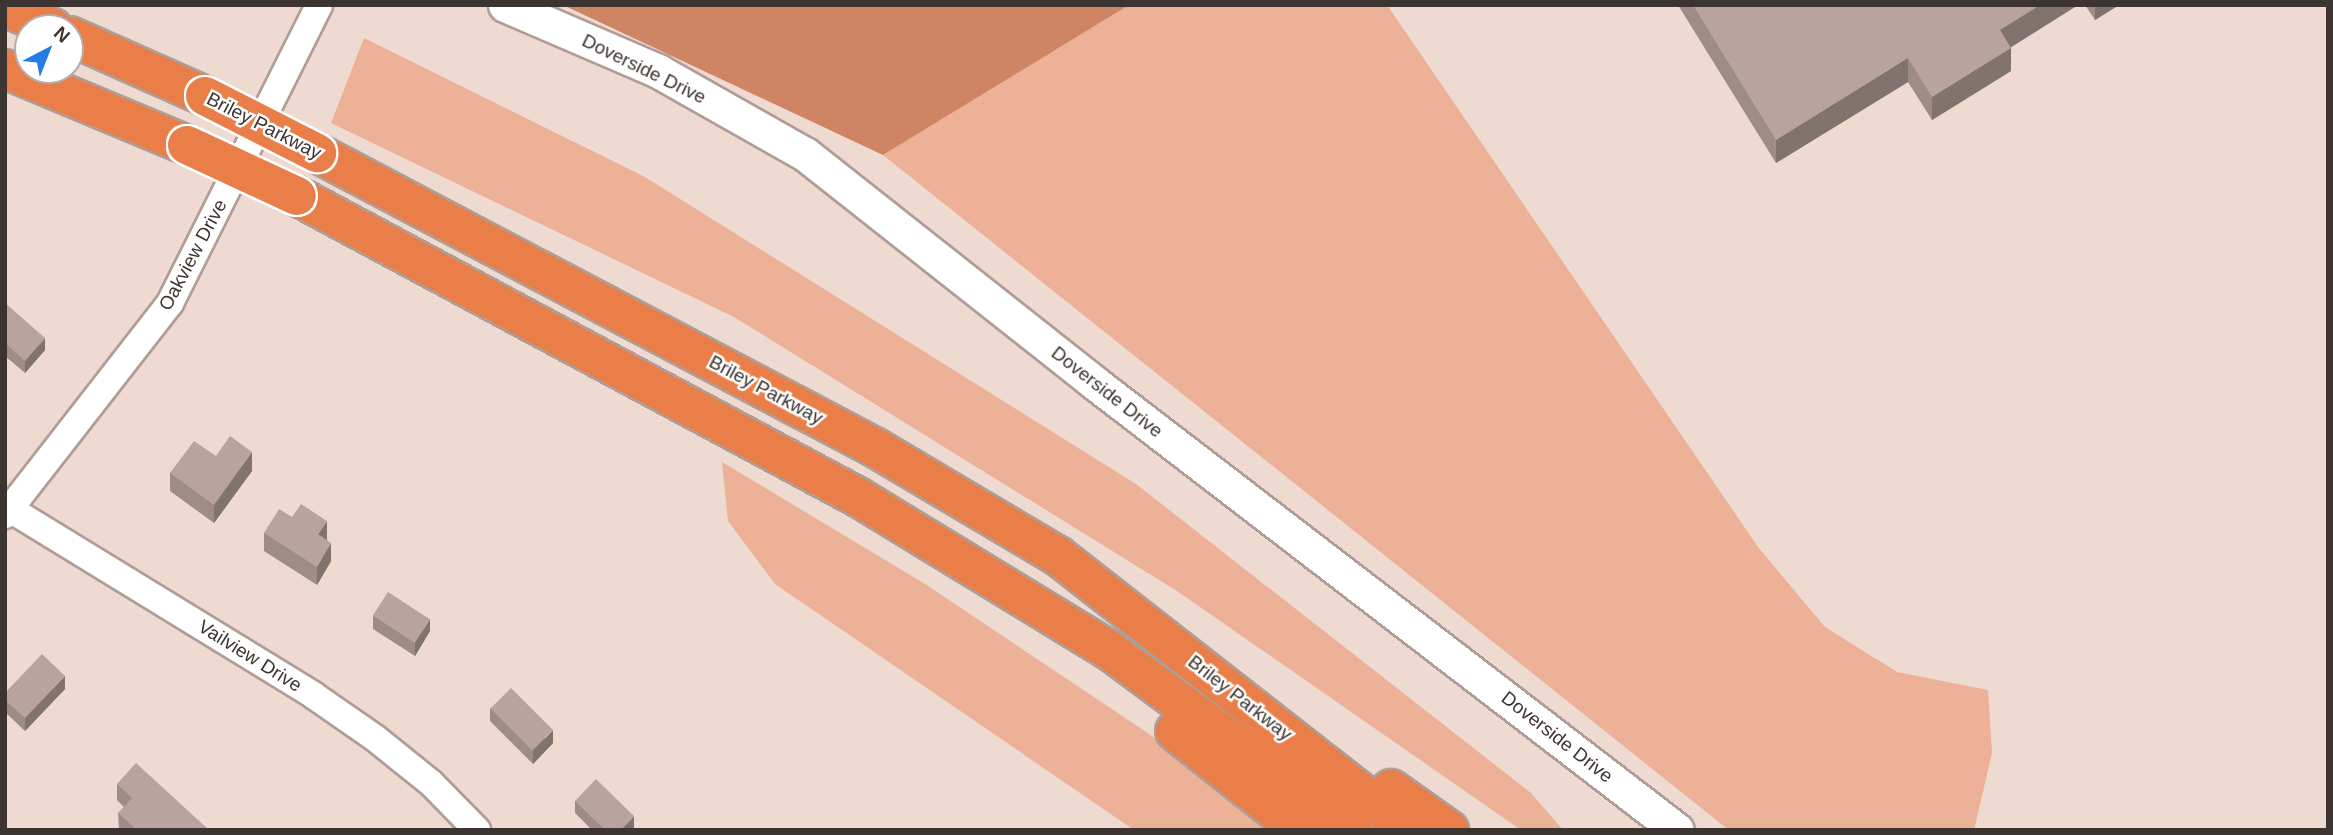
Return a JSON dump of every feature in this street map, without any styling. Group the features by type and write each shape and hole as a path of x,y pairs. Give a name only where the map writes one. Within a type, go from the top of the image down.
{"highway":[{"name":"Briley Parkway","path":"84,42 205,96 317,153 876,449 1058,556 1409,830"},
{"name":"Briley Parkway","path":"5,69 187,145 298,196 859,497 1109,650 1352,830"},
{"path":"859,497 965,579 1076,656 1300,830"},
{"path":"1058,556 1249,680 1449,830"}],"street":[{"name":"Oakview Drive","path":"7,510 170,303 319,5"},
{"name":"Doverside Drive","path":"505,5 658,71 805,154 1096,384 1677,830"},
{"name":"Vailview Drive","path":"7,510 313,695 374,738 430,783 477,830"}],"shaded area":[{"path":"563,5 1129,5 883,155"},
{"path":"1129,5 1387,5 1758,547 1825,627 1897,672 1988,690 1992,753 1974,830 1731,830 1725,827 883,155"},
{"path":"364,38 645,177 1136,484 1531,793 1563,830 1521,830 1177,591 734,317 331,123"},
{"path":"722,462 925,584 1152,736 1268,830 1134,830 775,584 728,521"}],"building":[{"path":"1693,5 2040,5 2000,30 2011,48 1932,97 1908,58 1776,140"},
{"path":"5,303 45,338 25,361 5,343"},
{"path":"230,436 252,452 214,505 170,473 194,441 216,456"},
{"path":"301,504 327,521 318,534 331,543 317,567 264,533 279,509 292,517"},
{"path":"388,592 430,619 415,643 373,615"},
{"path":"42,654 65,676 25,718 5,700 5,693"},
{"path":"511,688 553,730 532,750 490,709"},
{"path":"136,763 209,830 137,830 118,813 132,798 117,784"},
{"path":"596,779 634,816 621,830 605,830 575,801"}]}
